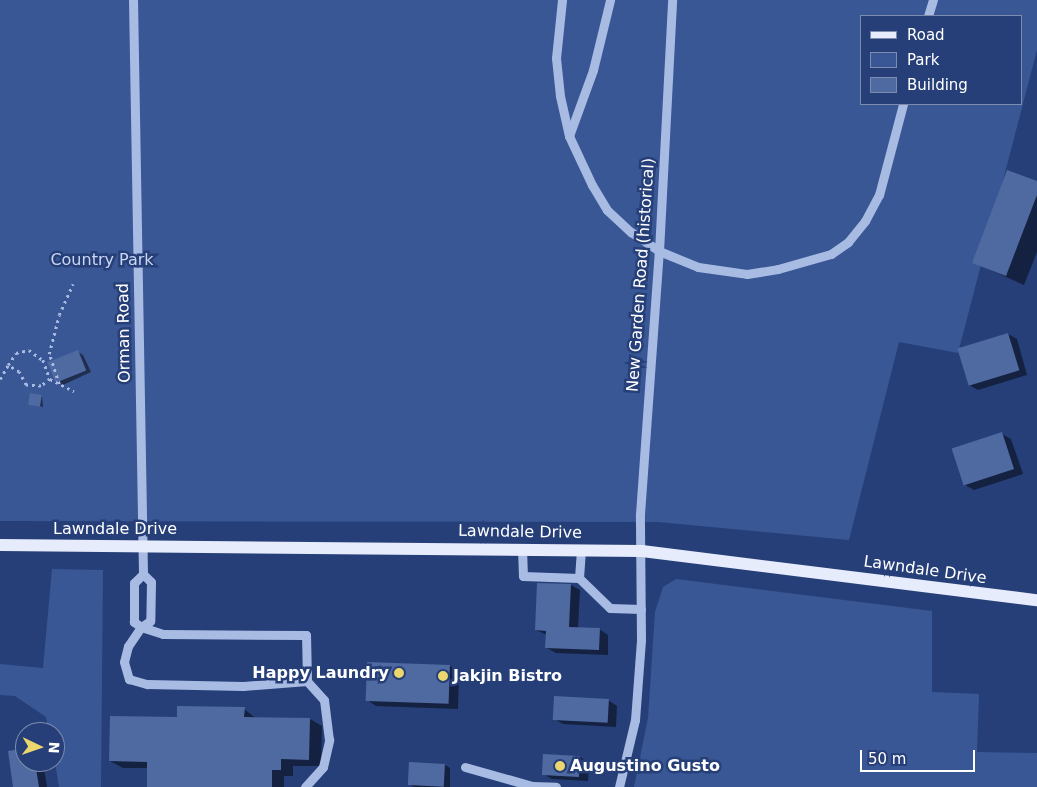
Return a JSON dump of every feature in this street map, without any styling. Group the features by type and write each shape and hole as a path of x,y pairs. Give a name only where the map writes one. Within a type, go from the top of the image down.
{"main road":[{"name":"Lawndale Drive","path":"0,544 522,548 642,551 1037,600"}],"street":[{"name":"Orman Road","path":"133,0 143,574"},
{"path":"562,0 556,58 569,136 607,210 659,251 698,267 747,274 804,264 830,254 848,242 865,221 879,195 903,105"},
{"path":"569,136 594,70 610,0"},
{"name":"New Garden Road (historical)","path":"619,787 635,720 641,609 642,551 640,514 659,251 672,0"},
{"path":"928,15 934,0"},
{"path":"522,548 523,576 579,578 610,608 641,609"},
{"path":"579,578 581,549"},
{"path":"305,787 323,767 329,740 324,700 307,681 306,635 163,634 141,627 134,622 134,582 143,574 151,582 150,621 141,627 128,646 124,662 129,679 147,684 243,686 307,681"},
{"path":"465,767 532,786 556,787"}],"path":[{"path":"59,384 49,354 59,315 73,284"},
{"path":"0,379 16,353 29,350 43,360 50,379 74,391"},
{"path":"8,365 19,372 26,386 41,386 50,379"}],"green space":[{"name":"Country Park","path":"0,0 1037,0 1037,50 958,353 899,342 849,540 658,522 0,521"},
{"path":"52,569 103,570 101,787 59,787 57,772 65,772 65,722 47,722 46,717 15,696 0,695 0,664 43,668"},
{"path":"676,579 932,611 932,692 979,694 977,752 1037,753 1037,787 634,787 648,718 655,612 663,587"}],"building":[{"path":"1007,170 1037,181 1037,195 1006,276 972,263"},
{"path":"1008,333 1019,370 969,386 957,348"},
{"path":"78,350 86,370 56,383 47,362"},
{"path":"30,393 42,395 40,407 28,405"},
{"path":"1002,432 1014,469 964,485 952,448"},
{"path":"537,583 571,584 569,627 600,628 599,650 545,648 546,631 535,630"},
{"path":"367,662 450,665 449,704 366,701"},
{"path":"554,696 609,699 608,723 553,720"},
{"path":"177,706 245,707 244,717 310,718 309,760 281,759 281,770 272,770 272,787 147,787 147,762 109,761 110,716 177,717"},
{"path":"15,750 15,772 37,772 39,787 13,787 8,751"},
{"path":"543,754 580,756 579,777 542,775"},
{"path":"409,762 445,764 444,787 408,785"}],"place":[{"name":"Happy Laundry","path":"399,673"},
{"name":"Jakjin Bistro","path":"443,676"},
{"name":"Augustino Gusto","path":"560,766"}]}
